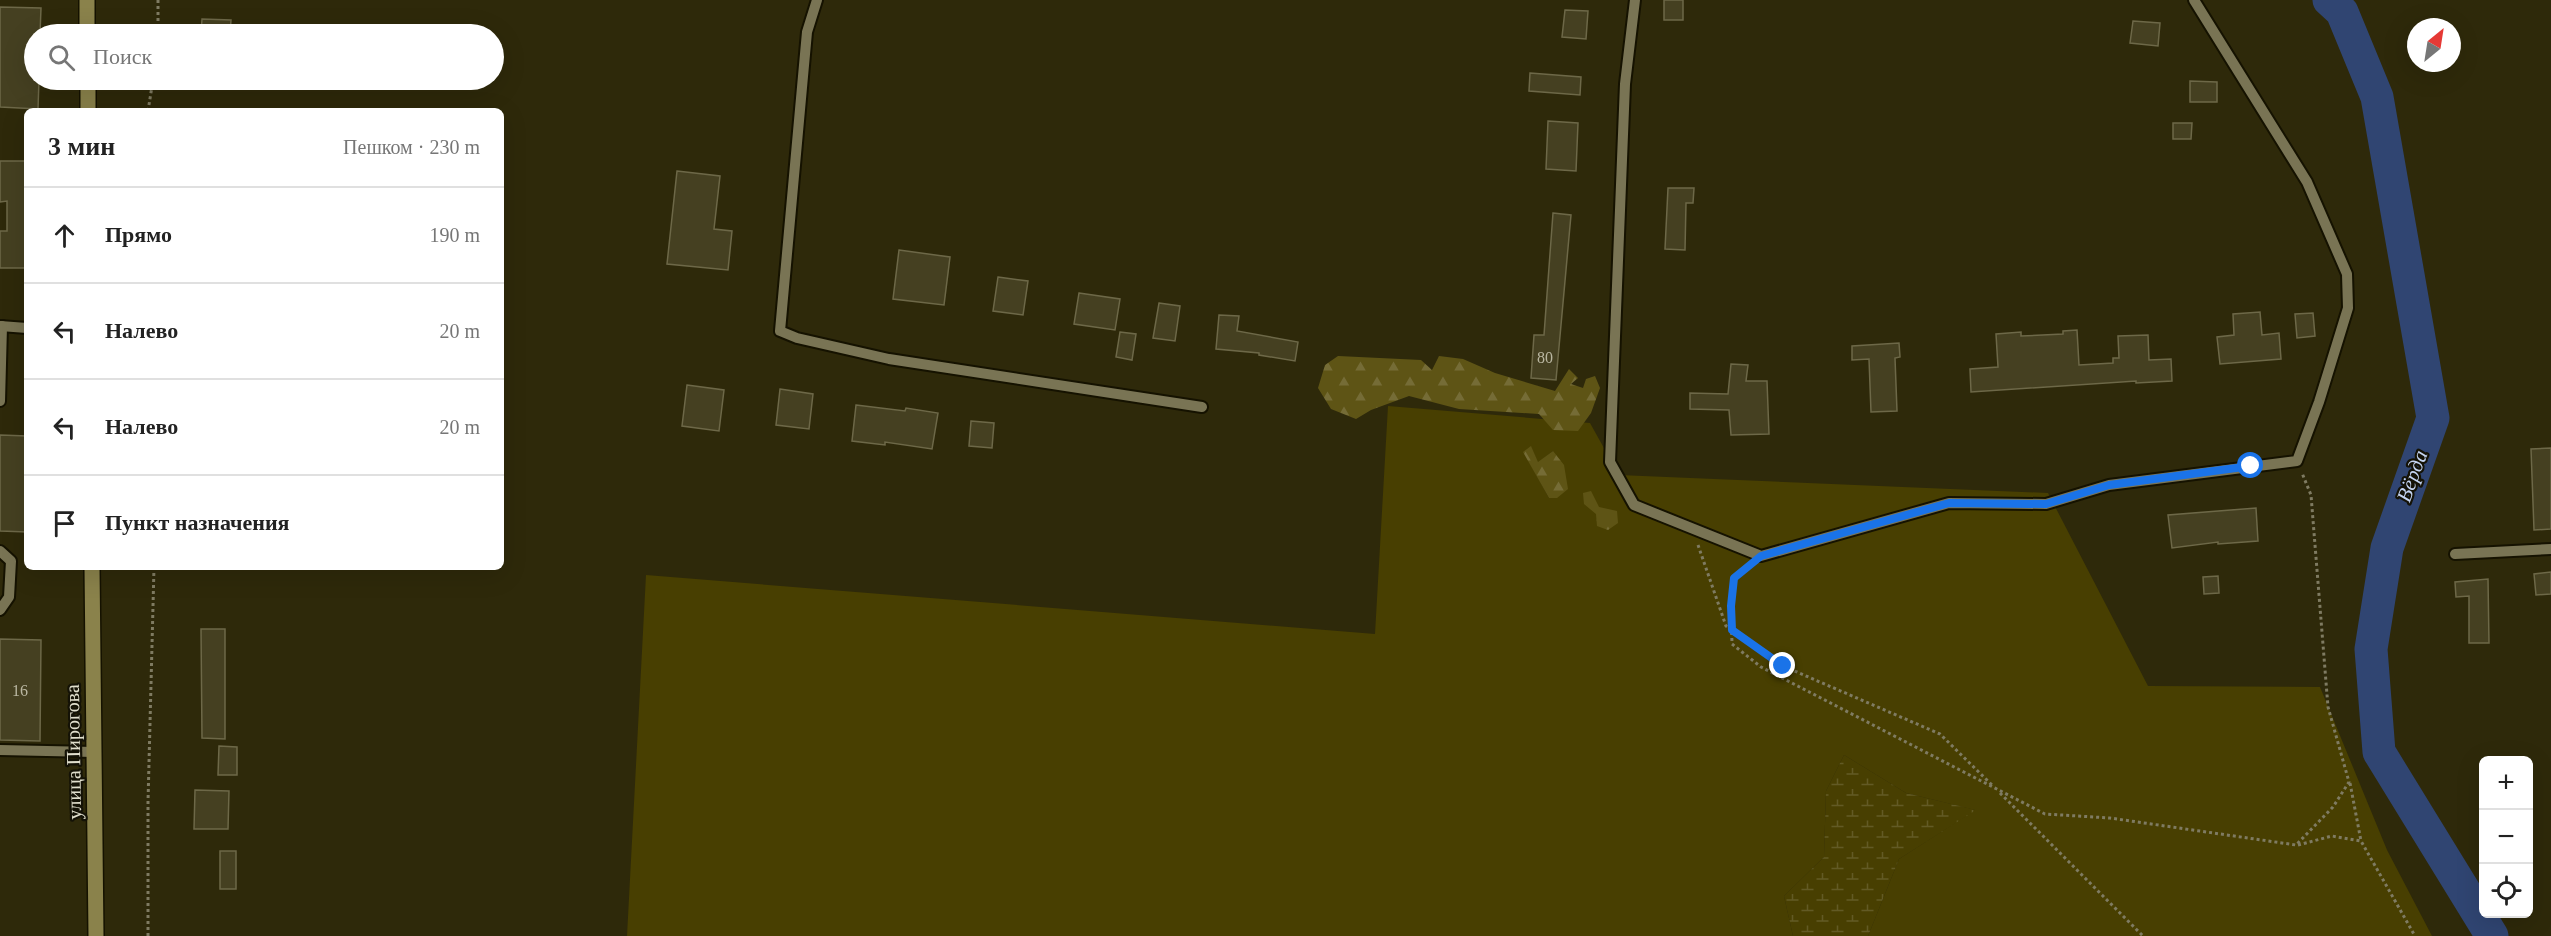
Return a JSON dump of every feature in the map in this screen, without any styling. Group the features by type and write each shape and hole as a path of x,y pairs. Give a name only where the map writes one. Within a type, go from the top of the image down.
{"street":[{"path":"87,0 87,24"},
{"path":"88,90 88,108"},
{"name":"улица Пирогова","path":"92,570 96,936"}],"lane":[{"path":"817,0 807,32 780,331 797,338 889,359 1202,407"},
{"path":"1635,0 1625,84 1610,462 1634,505 1761,556 1949,503 2046,504 2109,485 2297,461 2319,402 2348,308 2347,274 2307,182 2194,0"},
{"path":"0,401 1,326 24,328"},
{"path":"2456,555 2551,549"},
{"path":"0,551 11,561 9,597 0,610"},
{"path":"0,750 94,752"}],"path":[{"path":"158,0 158,24"},
{"path":"148,108 151,90"},
{"path":"2297,461 2311,495 2328,707 2349,782 2361,841 2415,936"},
{"path":"1692,529 1726,626 1783,666 1940,734 2144,936"},
{"path":"1761,556 1734,578 1731,606 1732,644 1761,667 2045,814 2110,818 2296,845 2332,836 2361,841"},
{"path":"148,936 148,802 154,570"},
{"path":"2296,845 2333,807 2349,782"}],"green space":[{"path":"1338,356 1421,360 1432,370 1439,356 1463,359 1495,373 1555,391 1569,369 1578,378 1571,384 1583,388 1586,379 1595,376 1600,388 1591,413 1578,431 1553,430 1539,414 1459,409 1409,396 1371,410 1356,419 1331,409 1318,388 1325,365"},
{"path":"1388,406 1590,423 1619,475 2048,493 2148,686 2320,687 2387,850 2432,936 1868,936 1899,859 1975,810 1906,793 1844,755 1826,791 1824,857 1784,896 1793,936 627,936 646,575 1375,634","holes":["1531,447 1538,463 1553,451 1549,498 1524,452"]},
{"path":"1531,446 1538,462 1553,451 1564,465 1568,489 1557,498 1549,498 1523,452"},
{"path":"1591,491 1599,507 1617,511 1618,523 1608,530 1597,526 1596,514 1584,504 1583,493"},
{"path":"1844,755 1906,793 1976,810 1899,859 1868,936 1793,936 1784,896 1824,857 1826,791"}],"building":[{"path":"1664,0 1683,0 1683,20 1664,20"},
{"path":"0,7 41,8 40,24 24,24 24,90 39,90 38,108 0,107"},
{"path":"1565,10 1588,11 1586,39 1562,37"},
{"path":"202,19 231,20 231,24 202,24"},
{"path":"2133,21 2160,23 2158,46 2130,43"},
{"path":"1530,73 1581,77 1580,95 1529,91"},
{"path":"2190,81 2217,82 2217,102 2190,102"},
{"path":"1548,121 1578,123 1576,171 1546,169"},
{"path":"2173,123 2192,123 2191,139 2173,139"},
{"path":"0,161 24,161 24,268 0,268 0,231 7,231 7,201 0,202"},
{"path":"677,171 720,176 714,229 732,231 728,270 667,264"},
{"path":"1668,188 1694,188 1693,203 1686,203 1685,250 1665,249"},
{"path":"1553,213 1571,215 1556,380 1531,378 1534,335 1544,335"},
{"path":"899,250 950,257 944,305 893,299"},
{"path":"998,277 1028,281 1023,315 993,311"},
{"path":"1079,293 1120,299 1115,330 1074,324"},
{"path":"1159,303 1180,306 1175,341 1153,338"},
{"path":"2260,312 2262,335 2279,333 2281,359 2220,364 2217,337 2234,335 2233,314"},
{"path":"2313,313 2315,336 2297,338 2295,314"},
{"path":"1219,315 1239,316 1237,331 1298,342 1295,361 1259,355 1259,353 1216,349"},
{"path":"2077,330 2079,365 2113,363 2113,358 2119,358 2118,336 2148,335 2149,360 2171,359 2172,381 2136,383 2136,381 1971,392 1970,369 1998,367 1996,334 2021,332 2021,336 2063,334 2063,331"},
{"path":"1120,332 1136,334 1132,360 1116,357"},
{"path":"1899,343 1900,357 1895,358 1897,411 1871,412 1869,359 1852,360 1852,346"},
{"path":"1731,364 1748,365 1746,381 1767,381 1769,434 1731,435 1729,410 1690,409 1690,393 1728,394"},
{"path":"687,385 724,390 719,431 682,426"},
{"path":"780,389 813,394 809,429 776,425"},
{"path":"856,405 905,411 906,408 938,413 932,449 885,442 885,445 852,441"},
{"path":"971,421 994,423 992,448 969,446"},
{"path":"0,435 24,436 24,532 0,531"},
{"path":"2551,448 2551,529 2534,530 2531,449"},
{"path":"2256,508 2258,541 2218,544 2218,542 2172,548 2168,515"},
{"path":"2551,572 2551,594 2536,595 2534,574"},
{"path":"2218,576 2219,593 2204,594 2203,577"},
{"path":"2488,579 2489,643 2469,643 2469,596 2456,597 2455,582"},
{"path":"201,629 225,629 225,739 202,738"},
{"path":"0,639 41,640 40,741 0,740"},
{"path":"219,746 237,747 237,775 218,775"},
{"path":"195,790 229,791 228,829 194,829"},
{"path":"220,851 236,851 236,889 220,889"}],"waterway":[{"name":"Вёрда","path":"2329,0 2342,12 2377,97 2433,418 2387,548 2371,649 2379,752 2492,936"}],"route":[{"path":"1783,666 1732,630 1731,606 1734,578 1761,556 1949,503 2046,504 2109,485 2251,466"}]}
